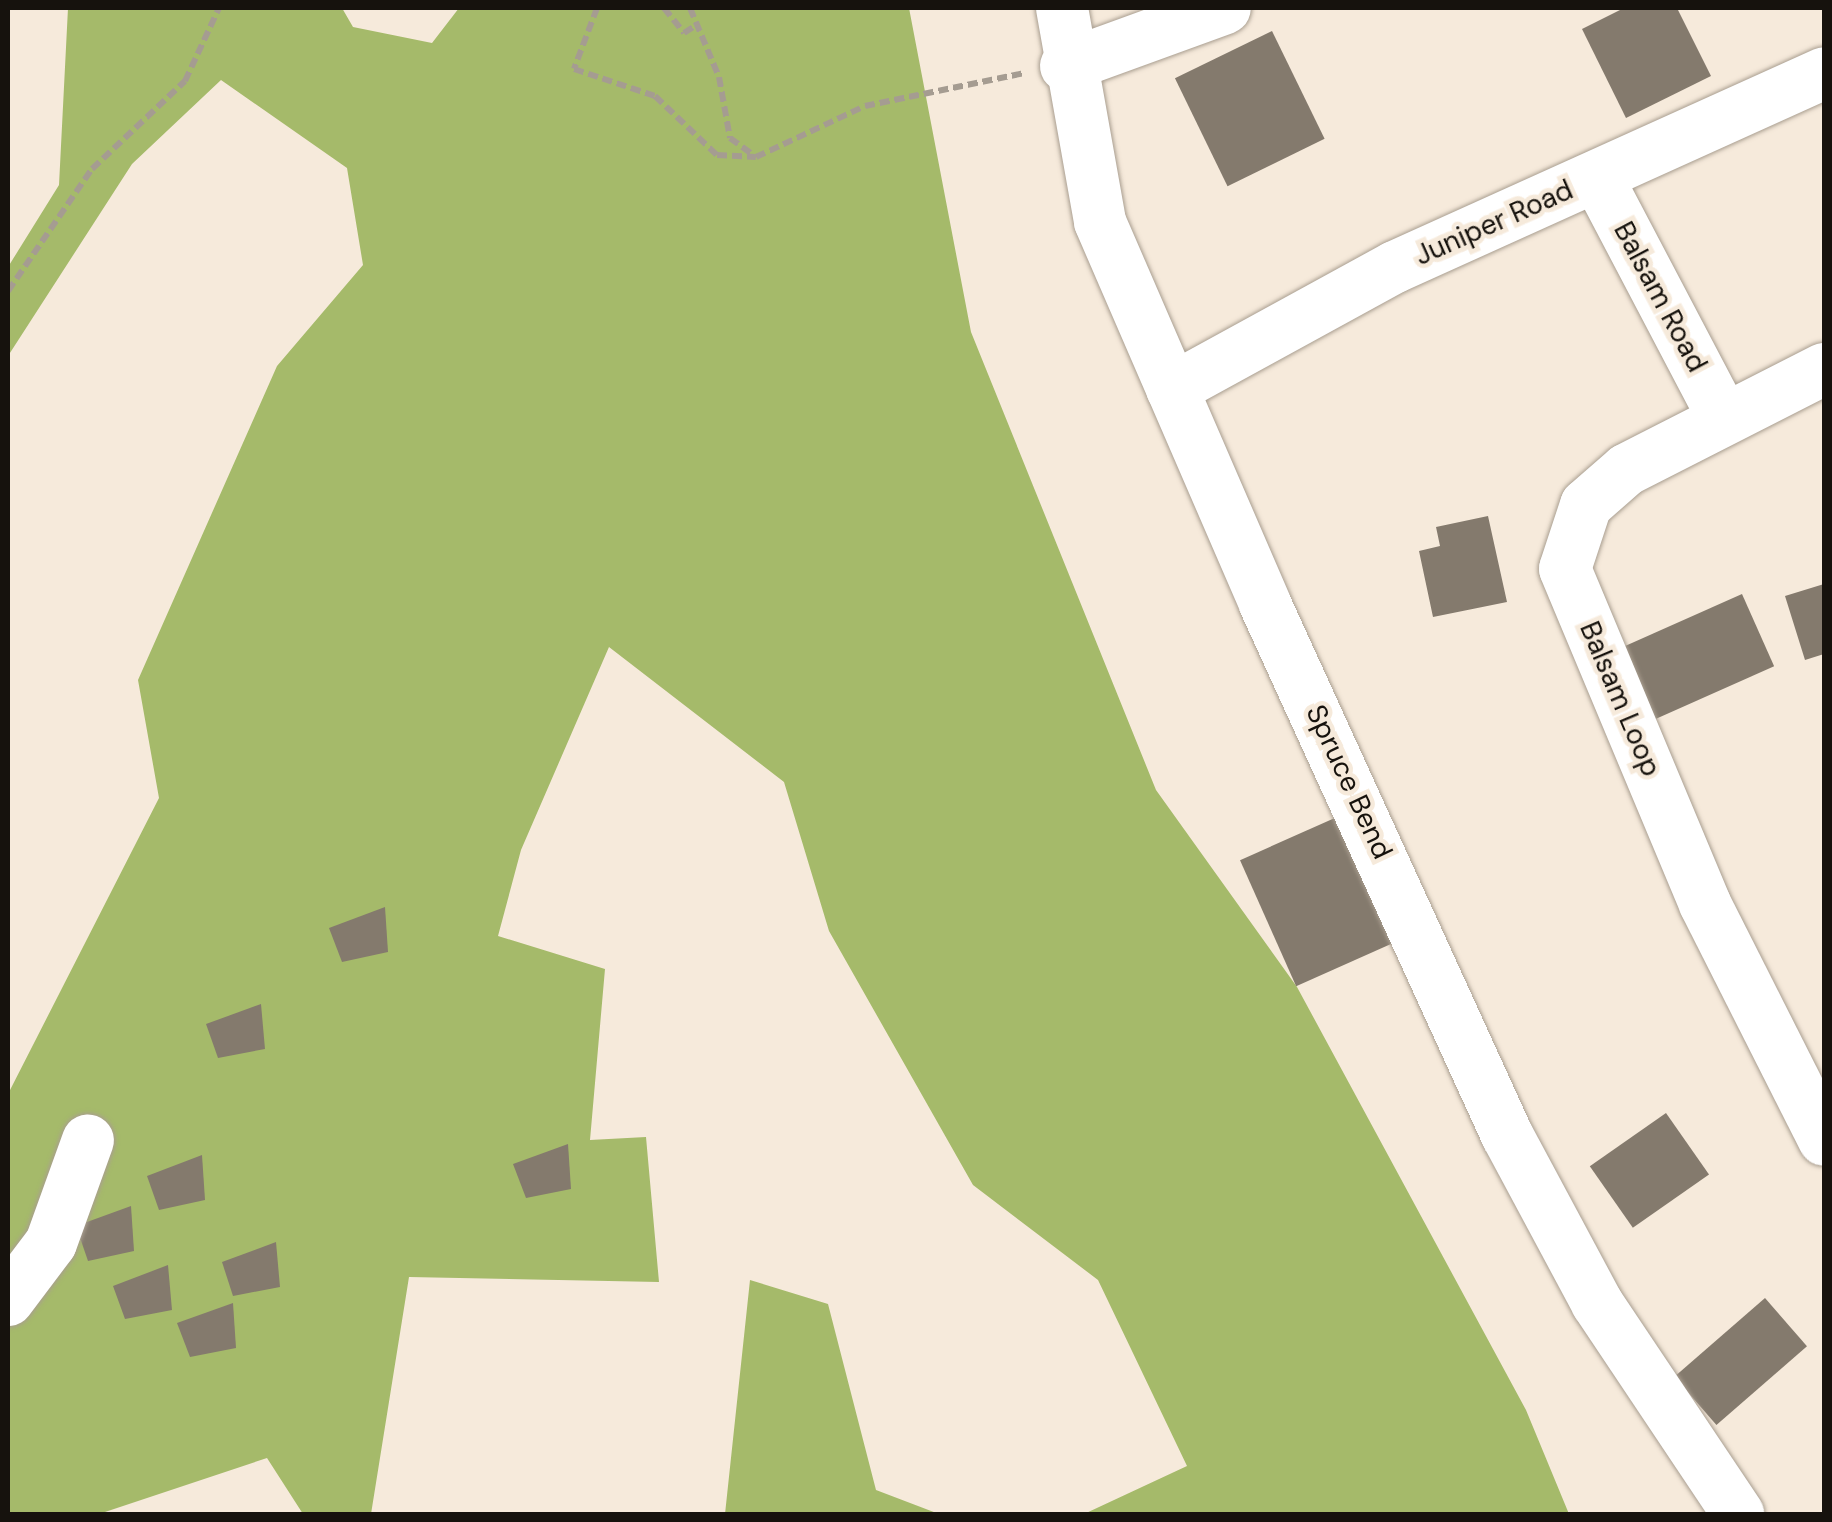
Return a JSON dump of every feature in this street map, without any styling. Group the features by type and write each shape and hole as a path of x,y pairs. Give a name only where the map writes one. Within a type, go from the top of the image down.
{"street":[{"name":"Spruce Bend","path":"1062,8 1066,66 1100,222 1172,389 1507,1135 1597,1304 1738,1514"},
{"path":"1066,66 1225,8"},
{"name":"Juniper Road","path":"1172,389 1395,267 1824,73"},
{"name":"Balsam Road","path":"1597,177 1723,418"},
{"name":"Balsam Loop","path":"1824,369 1626,470 1586,505 1564,569 1705,904 1824,1140"},
{"path":"8,1300 51,1243 88,1140"}],"path":[{"path":"8,291 92,169 186,81 219,8"},
{"path":"597,8 574,69 588,81 655,96 717,155 756,157 865,106 1066,66"},
{"path":"664,8 684,34 698,24"},
{"path":"690,8 730,138 756,157"}],"green space":[{"path":"68,8 342,8 353,27 432,43 459,8 909,8 971,332 1156,790 1297,987 1526,1410 1569,1514 1084,1514 1187,1466 1098,1280 973,1185 829,931 784,782 609,647 521,850 498,936 605,969 590,1140 646,1137 659,1282 409,1277 371,1514 303,1514 267,1458 99,1514 8,1514 8,1094 159,798 138,680 277,366 363,265 347,168 221,80 132,164 8,356 8,267 59,185"},
{"path":"750,1280 828,1304 876,1490 939,1514 725,1514"}],"building":[{"path":"1624,8 1677,8 1711,76 1626,118 1582,29"},
{"path":"1272,31 1325,139 1228,186 1175,78"},
{"path":"1488,516 1507,602 1433,617 1419,551 1440,546 1436,527"},
{"path":"1824,584 1824,654 1805,660 1785,596"},
{"path":"1742,594 1774,666 1654,719 1622,647"},
{"path":"1346,813 1402,939 1296,986 1240,860"},
{"path":"385,907 388,952 342,962 329,928"},
{"path":"261,1004 265,1049 218,1058 206,1024"},
{"path":"1666,1113 1709,1174 1633,1228 1590,1166"},
{"path":"568,1144 571,1189 526,1198 513,1164"},
{"path":"202,1155 205,1200 159,1210 147,1176"},
{"path":"131,1206 134,1251 88,1261 76,1226"},
{"path":"276,1242 280,1287 233,1296 222,1262"},
{"path":"168,1265 172,1310 125,1319 113,1286"},
{"path":"1765,1298 1807,1346 1716,1425 1674,1377"},
{"path":"233,1303 236,1348 190,1357 177,1323"}]}
